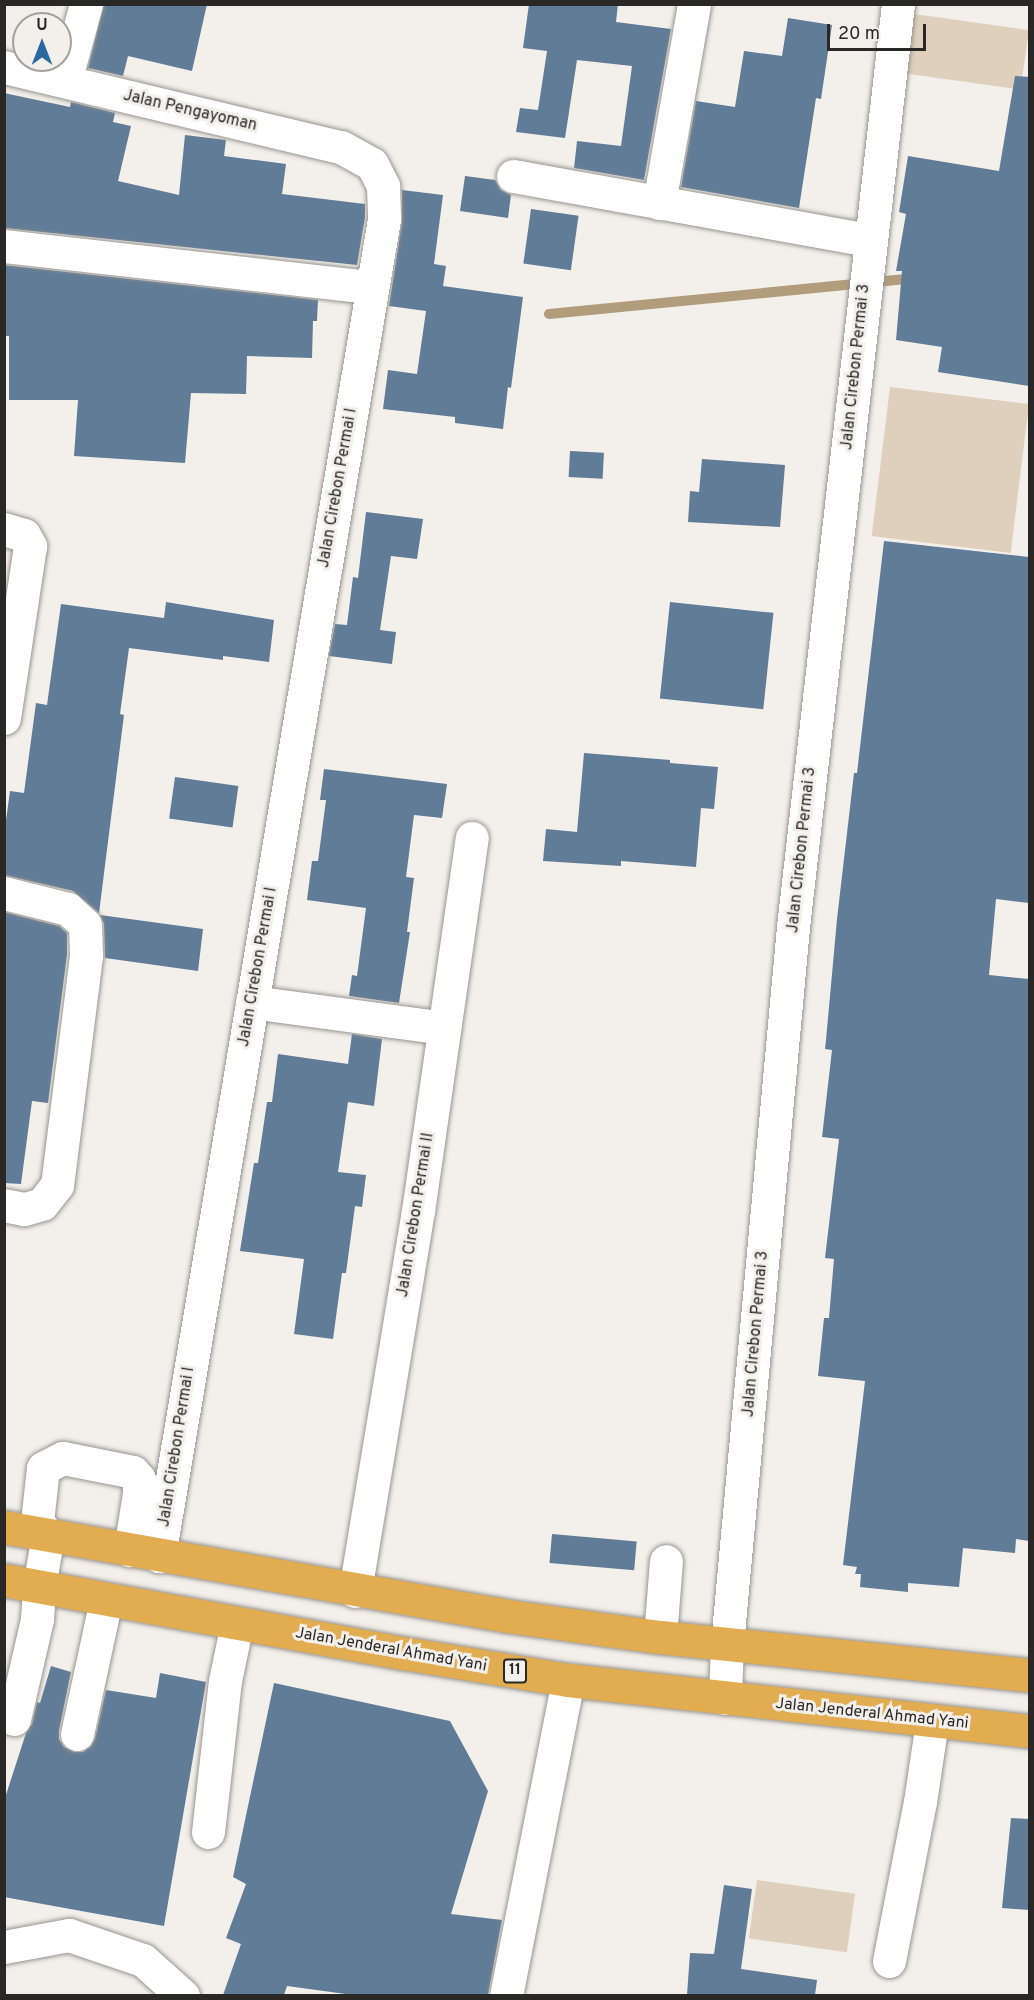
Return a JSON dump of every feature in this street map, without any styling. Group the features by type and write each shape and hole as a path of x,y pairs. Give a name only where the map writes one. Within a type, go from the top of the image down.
{"highway":[{"path":"4,1527 355,1591 508,1616 660,1637 1029,1675"},
{"name":"Jalan Jenderal Ahmad Yani","path":"4,1580 106,1600 568,1680 1029,1731"}],"street":[{"path":"65,81 86,4"},
{"path":"659,202 694,4"},
{"name":"Jalan Cirebon Permai 3","path":"725,1698 727,1644 793,927 870,240 888,6"},
{"name":"Jalan Pengayoman","path":"4,67 341,147 372,164"},
{"name":"Jalan Cirebon Permai I","path":"145,1553 252,1002 384,219 383,186 372,164"},
{"path":"513,176 870,240"},
{"path":"4,246 372,287"},
{"path":"4,529 24,535 30,546 4,718"},
{"name":"Jalan Cirebon Permai II","path":"355,1591 418,1211 472,838"},
{"path":"4,893 68,909 85,925 86,956 57,1185 42,1204 24,1209 4,1205"},
{"path":"252,1002 444,1028"},
{"path":"14,1719 37,1619 39,1587 48,1535 37,1522 43,1468 63,1458 133,1472 139,1479 145,1553"},
{"path":"660,1637 666,1561"},
{"path":"77,1734 106,1600"},
{"path":"208,1832 225,1681 237,1623"},
{"path":"506,1995 568,1680"},
{"path":"889,1961 920,1802 932,1722"},
{"path":"4,1947 69,1935 144,1960 183,1995"}],"shaded area":[{"path":"914,14 1029,30 1021,90 906,73"},
{"path":"890,387 1029,404 1011,553 872,536"},
{"path":"757,1880 855,1894 847,1952 749,1938"}],"building":[{"path":"104,4 207,4 192,71 128,56 123,76 88,68"},
{"path":"529,4 618,4 616,22 671,29 644,180 574,168 577,141 621,146 632,66 577,60 565,138 516,132 520,108 538,110 547,51 523,48"},
{"path":"788,18 832,25 821,99 816,98 799,208 681,187 696,101 735,107 744,51 782,56"},
{"path":"1015,76 1029,77 1029,386 938,372 942,347 896,340 902,271 896,271 906,214 899,212 908,156 999,171"},
{"path":"4,93 70,107 71,102 115,113 113,122 131,126 118,181 179,195 185,135 226,140 224,156 286,164 282,194 365,204 365,218 357,265 4,228"},
{"path":"465,176 495,180 501,190 511,195 508,218 460,211"},
{"path":"402,190 443,195 434,264 446,266 443,286 523,297 503,429 455,423 455,417 383,409 388,370 417,374 426,311 389,306 402,222"},
{"path":"531,209 579,216 571,270 523,263"},
{"path":"4,265 318,300 317,321 313,321 312,358 247,356 246,394 191,393 185,463 74,456 78,400 9,400 9,336 4,336"},
{"path":"570,451 604,453 603,479 569,477"},
{"path":"702,459 785,465 780,527 688,522 690,491 699,492"},
{"path":"366,512 423,519 417,559 391,556 380,630 396,632 392,664 329,656 335,624 347,625 353,577 358,578"},
{"path":"884,541 1029,557 1029,903 996,899 989,975 1029,979 1029,1541 1016,1539 1015,1553 963,1548 959,1587 908,1583 908,1592 860,1587 861,1574 855,1574 857,1567 843,1565 865,1381 818,1376 824,1318 829,1318 834,1259 825,1258 839,1139 822,1137 832,1050 825,1049 837,919 854,773 857,773"},
{"path":"166,602 274,620 269,662 223,656 223,660 129,648 120,714 124,715 99,913 73,891 4,875 4,835 10,791 24,793 36,703 47,705 61,604 164,618"},
{"path":"670,602 773,613 763,709 660,698"},
{"path":"584,753 670,760 670,763 718,767 714,809 701,808 696,867 621,861 621,866 543,861 546,829 577,832"},
{"path":"324,769 447,784 442,818 414,815 406,877 414,878 407,932 410,932 399,1003 349,996 352,975 357,976 366,908 307,900 312,861 318,861 326,800 320,800"},
{"path":"175,777 238,786 233,827 169,819"},
{"path":"4,912 59,926 67,933 67,955 48,1103 32,1101 21,1184 4,1183"},
{"path":"100,915 203,929 198,971 105,958 104,924"},
{"path":"352,1034 382,1039 374,1106 348,1102 338,1172 366,1175 362,1207 355,1206 346,1273 342,1273 333,1339 294,1334 304,1259 240,1251 254,1163 258,1163 267,1102 272,1102 278,1054 348,1064"},
{"path":"552,1534 637,1541 634,1570 549,1563"},
{"path":"51,1666 71,1672 59,1739 64,1747 74,1752 83,1752 91,1746 95,1739 106,1690 156,1698 160,1673 206,1682 164,1926 4,1897 4,1801"},
{"path":"274,1683 450,1721 488,1791 451,1914 502,1920 488,1995 353,1995 287,1986 284,1995 223,1995 241,1944 226,1938 246,1884 233,1877"},
{"path":"1011,1818 1029,1819 1029,1910 1002,1908"},
{"path":"724,1885 752,1889 741,1969 817,1980 815,1995 687,1995 690,1953 714,1954"}],"waterway":[{"path":"549,314 913,278"}]}
